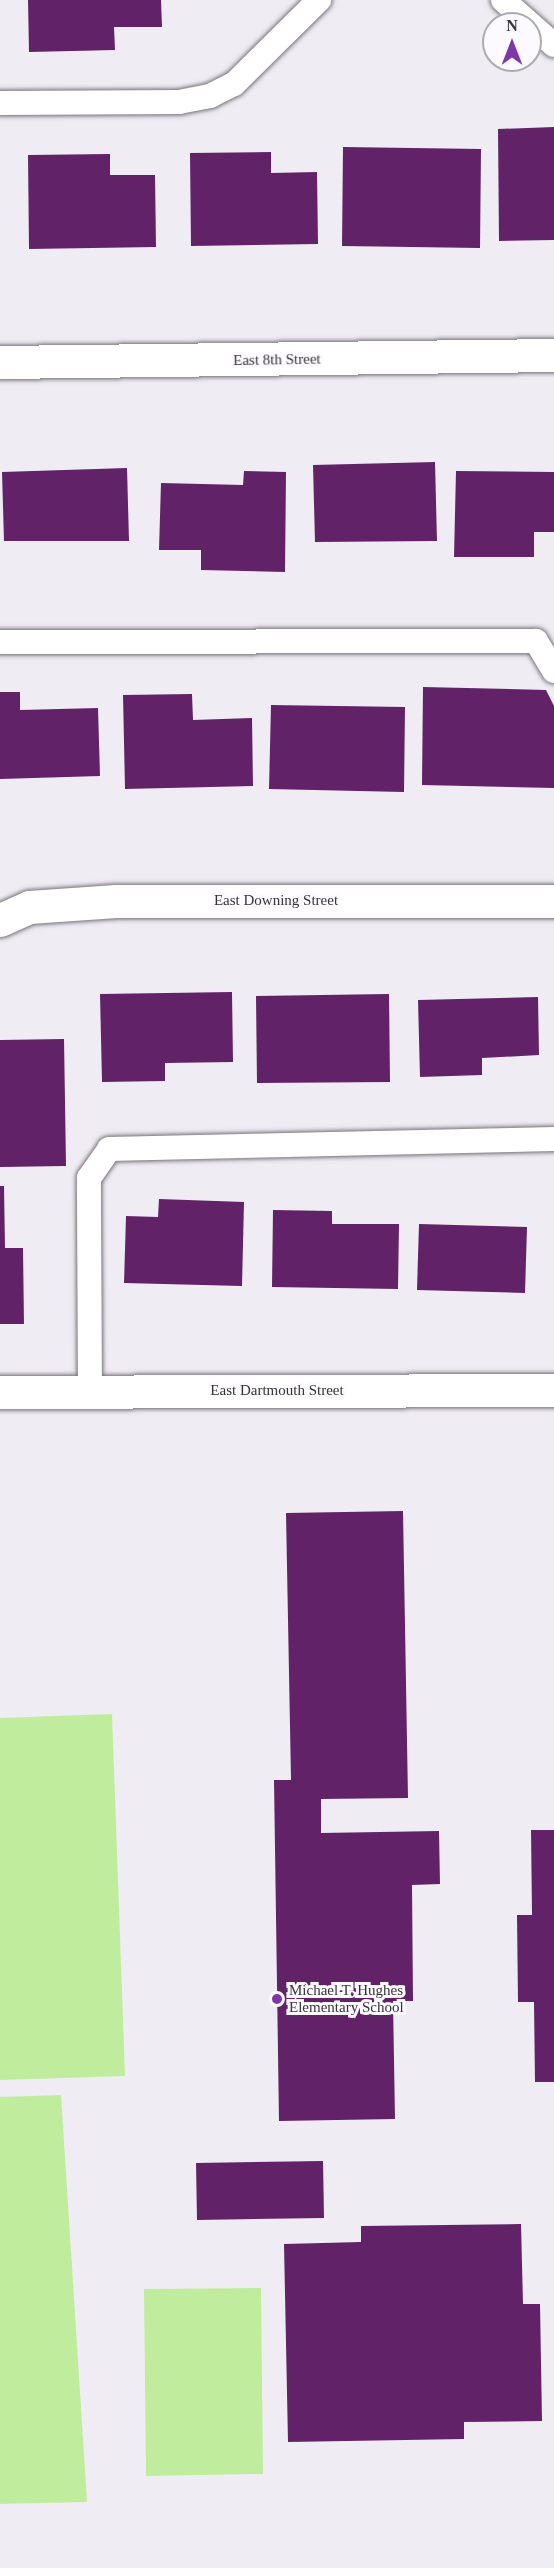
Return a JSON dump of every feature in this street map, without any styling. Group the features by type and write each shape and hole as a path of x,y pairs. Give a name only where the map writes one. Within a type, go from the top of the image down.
{"street":[{"name":"East 8th Street","path":"0,362 554,355"},
{"name":"East Downing Street","path":"0,920 29,907 116,901 554,901"},
{"name":"East Dartmouth Street","path":"0,1392 554,1390"}],"lane":[{"path":"0,103 179,102 210,96 234,84 320,0"},
{"path":"503,0 554,45"},
{"path":"0,642 536,641 554,671"},
{"path":"90,1392 89,1178 109,1149 554,1139"}],"green space":[{"path":"112,1714 125,2076 0,2080 0,1718"},
{"path":"61,2095 87,2502 0,2504 0,2097"},
{"path":"261,2288 263,2474 146,2476 144,2289"}],"building":[{"path":"28,0 161,0 162,27 114,27 115,50 29,52"},
{"path":"554,127 554,240 499,241 498,129"},
{"path":"343,147 481,149 480,248 342,246"},
{"path":"271,152 271,173 317,172 318,244 191,246 190,153"},
{"path":"110,154 110,175 155,175 156,247 29,249 28,155"},
{"path":"435,462 437,541 315,542 313,465"},
{"path":"127,468 129,541 4,541 2,472"},
{"path":"244,471 286,472 285,572 201,570 201,550 159,550 161,483 243,485"},
{"path":"456,471 554,472 554,532 534,532 534,557 454,557"},
{"path":"423,687 546,690 554,706 554,788 422,785"},
{"path":"0,692 20,692 20,710 98,708 100,776 0,779"},
{"path":"192,694 193,720 252,718 253,786 125,789 123,695"},
{"path":"271,705 405,707 404,792 269,789"},
{"path":"232,992 233,1062 165,1063 165,1081 102,1082 100,994"},
{"path":"389,994 390,1082 257,1083 256,996"},
{"path":"538,997 539,1055 482,1058 482,1075 420,1077 418,1000"},
{"path":"64,1039 66,1166 0,1167 0,1040"},
{"path":"0,1186 4,1186 5,1248 23,1248 24,1324 0,1324"},
{"path":"159,1199 244,1202 242,1286 124,1283 126,1216 158,1217"},
{"path":"273,1210 332,1211 332,1224 399,1224 398,1289 272,1287"},
{"path":"419,1224 527,1227 525,1293 417,1290"},
{"path":"403,1511 408,1798 321,1799 321,1833 439,1831 440,1884 412,1885 413,2001 393,2001 395,2119 279,2121 274,1780 291,1780 286,1513"},
{"path":"531,1830 554,1830 554,2082 535,2082 534,2002 518,2002 517,1915 532,1915"},
{"path":"323,2161 324,2218 197,2220 196,2163"},
{"path":"521,2224 523,2304 540,2304 542,2421 464,2422 464,2439 288,2442 284,2244 361,2242 361,2226"}],"place":[{"name":"Michael T. Hughes Elementary School","path":"277,1999"}]}
